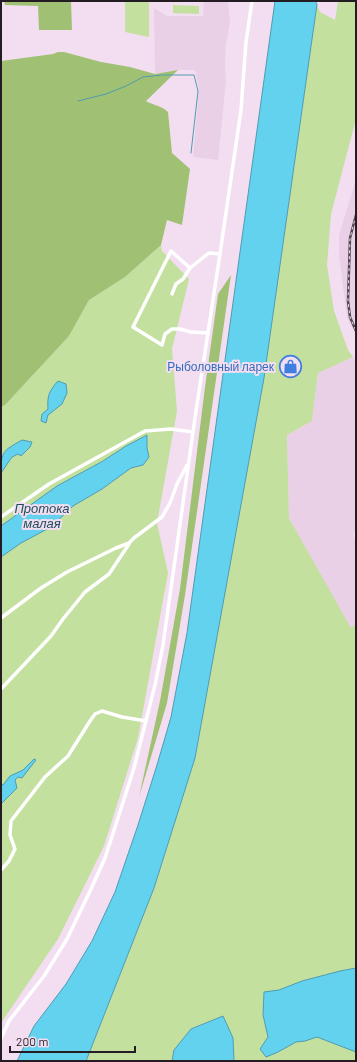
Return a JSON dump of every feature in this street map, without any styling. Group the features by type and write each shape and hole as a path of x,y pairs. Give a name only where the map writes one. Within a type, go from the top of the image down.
{"street":[{"path":"1,1038 8,1021 44,976 67,939 105,858 134,768 155,685 163,645 241,110 246,42 252,1"},
{"path":"190,268 171,251 133,327 162,345 165,334 172,329 208,333"},
{"path":"172,294 176,284 183,279 190,268 209,253 220,254"},
{"path":"1,517 49,484 144,431 171,430 194,432"},
{"path":"1,689 51,636 85,592 109,574 134,538 162,518 170,503 177,484 189,463"},
{"path":"1,618 41,588 67,572 116,548 130,543"},
{"path":"1,870 9,861 15,849 10,835 11,820 44,777 68,756 95,714 102,711 122,717 146,721"}],"shaded area":[{"path":"204,1 228,1 230,22 226,45 226,81 218,160 193,157 199,90 195,70 178,70 155,74 154,8 167,16 203,16"},
{"path":"356,180 356,334 347,318 339,255 339,235"},
{"path":"353,357 356,362 356,530 353,533 356,544 356,623 351,629 289,518 287,435 312,421 318,373"}],"green space":[{"path":"4,1 71,1 72,30 39,30 38,6 5,5"},
{"path":"125,1 149,2 149,37 125,32"},
{"path":"338,1 356,1 356,119 331,214 327,265 334,311 348,350 353,357 318,373 312,421 287,435 289,518 351,628 356,623 356,1061 86,1061 154,888 195,758 264,378 317,5 320,12 335,20"},
{"path":"173,5 199,6 199,14 173,13"},
{"path":"64,52 155,74 178,70 146,101 163,108 168,112 172,153 190,169 182,225 167,220 161,245 125,277 89,300 69,336 5,405 1,407 1,61"},
{"path":"161,245 162,251 189,279 172,349 177,411 157,523 168,573 138,738 104,846 58,939 1,1023 1,557 21,543 51,527 73,506 102,489 131,468 143,465 149,457 147,435 57,486 1,526 1,473 12,457 30,447 2,455 1,460 1,407 5,405 69,336 89,300 125,277"},
{"path":"231,275 185,595 167,703 139,797 160,701 180,589 218,294"}],"water":[{"path":"275,1 315,1 317,4 264,378 195,758 154,888 86,1061 17,1061 34,1026 66,984 92,941 115,892 138,825 171,717 187,633"},
{"path":"58,381 66,384 67,393 62,404 48,415 46,423 41,421 42,414 48,409 49,394"},
{"name":"Протока малая","path":"147,435 149,457 143,465 131,468 102,489 73,506 51,527 21,543 1,557 1,526 57,486"},
{"path":"22,440 32,442 30,447 21,456 18,454 12,457 1,473 4,452"},
{"path":"34,759 36,760 22,778 18,777 15,780 17,788 1,804 1,784 3,785 10,776 23,770"},
{"path":"356,968 356,1052 317,1037 296,1042 266,1057 260,1049 268,1037 263,1015 264,992 279,990 302,981"},
{"path":"223,1016 233,1038 234,1061 172,1061 174,1050 191,1029"}],"waterway":[{"path":"78,101 106,94 143,77 163,75 194,75 198,91 191,153"}],"railway":[{"path":"356,215 350,238 348,301 350,317 356,331"}],"place":[{"name":"Рыболовный ларек","path":"290,367"}]}
